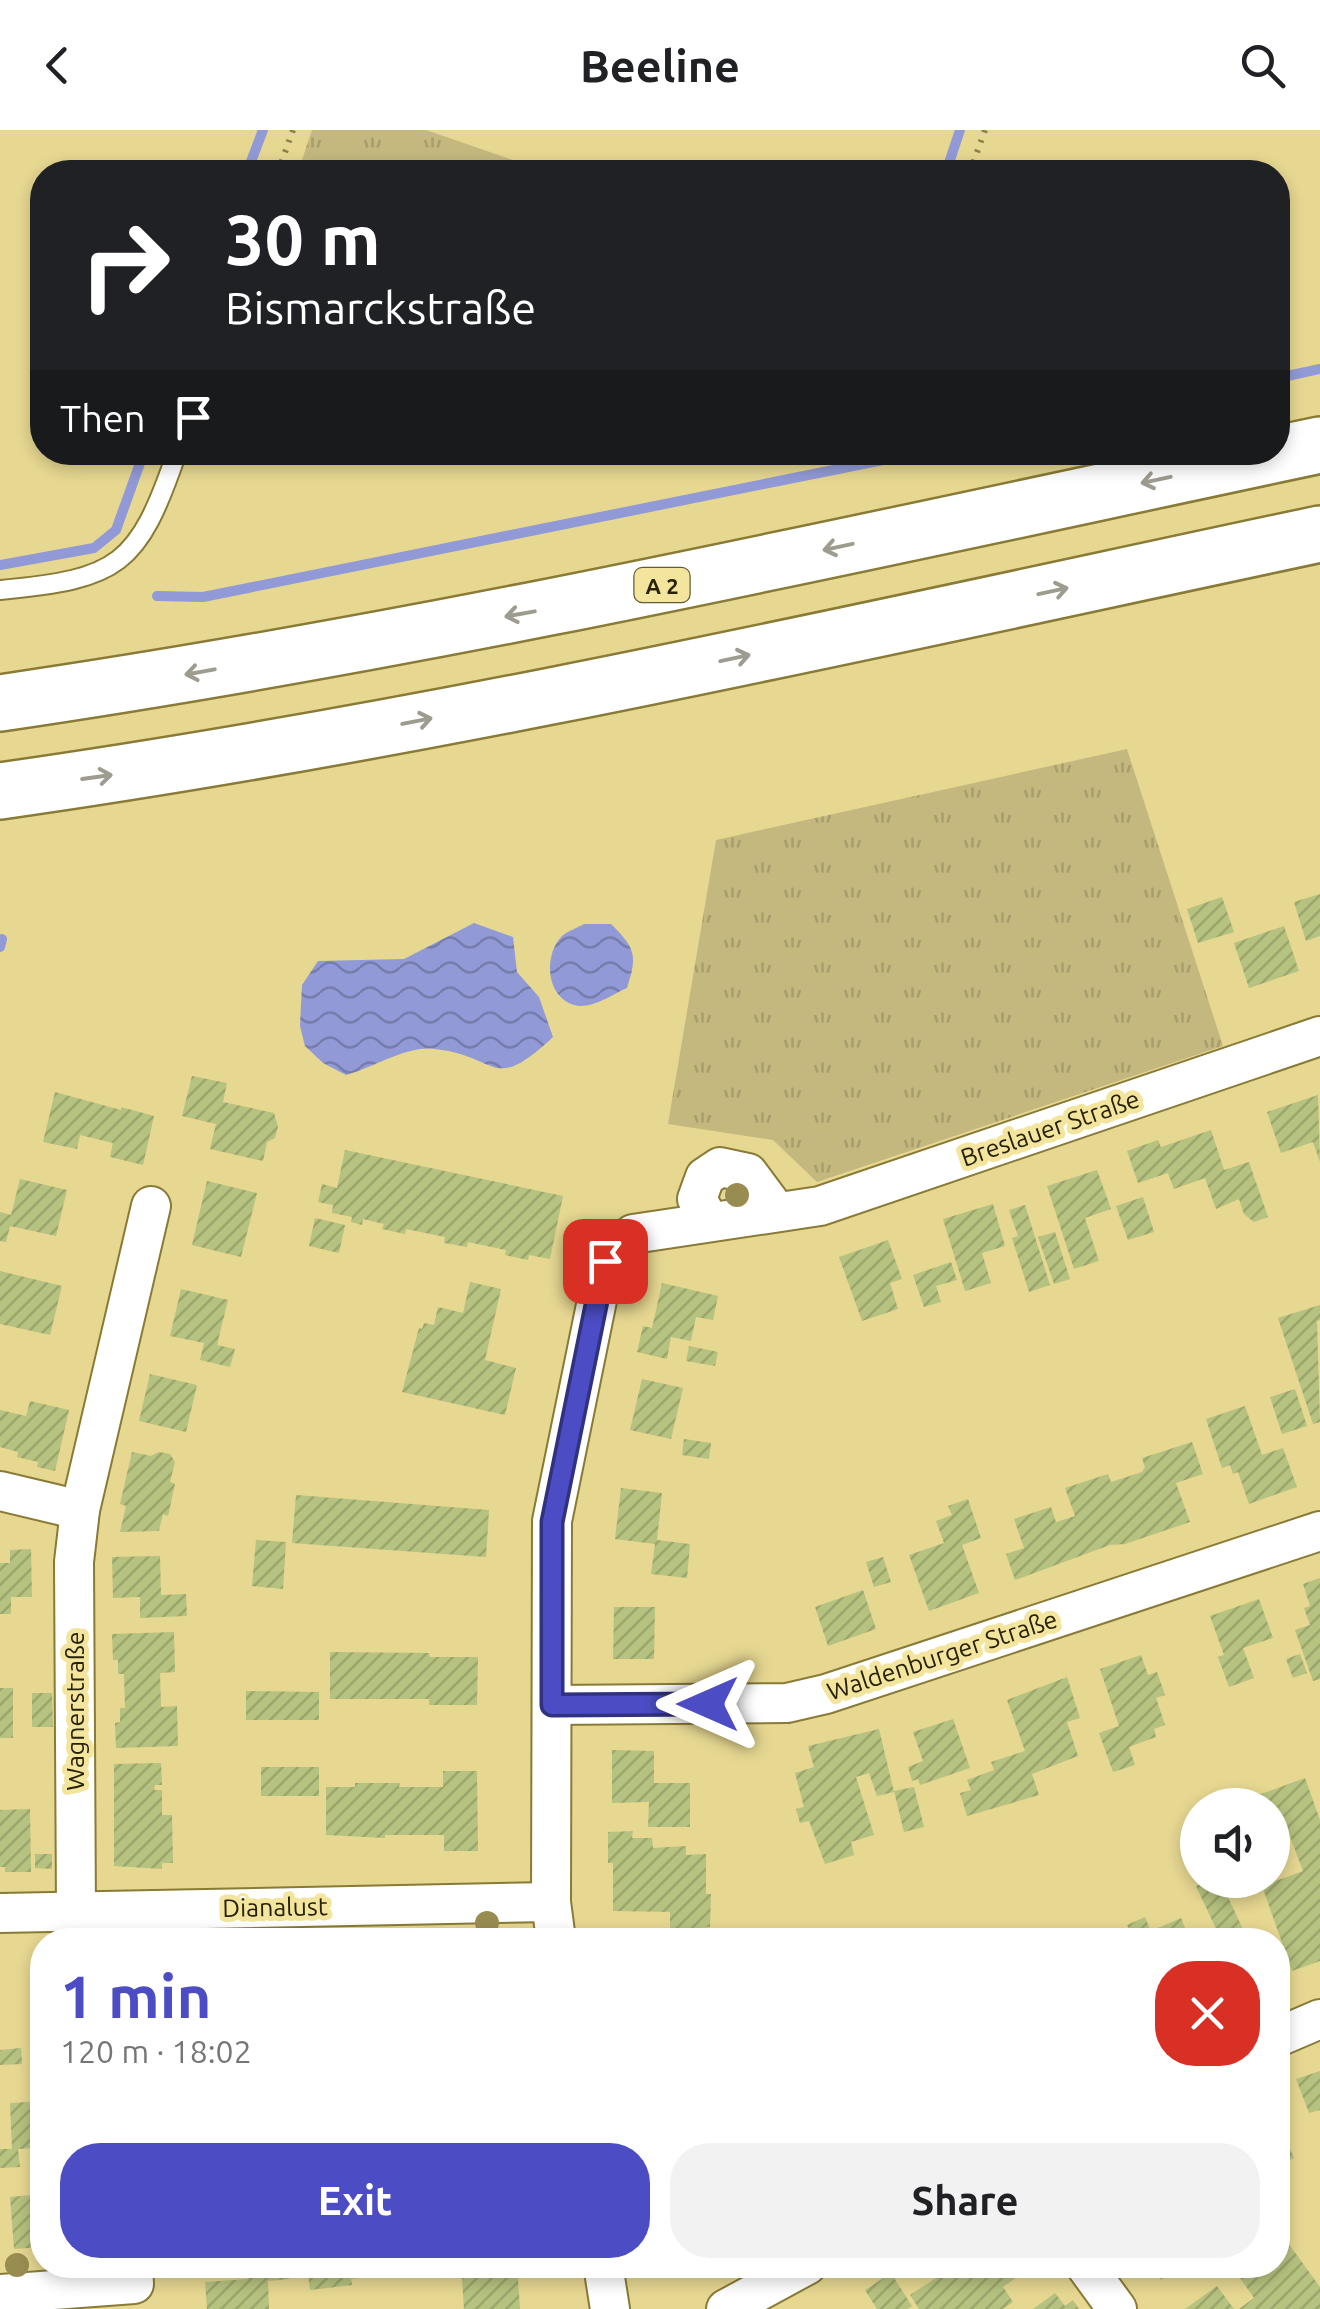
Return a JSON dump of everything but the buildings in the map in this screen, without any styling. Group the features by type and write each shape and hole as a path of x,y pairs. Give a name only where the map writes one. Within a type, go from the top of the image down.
{"highway":[{"name":"A 2","path":"1290,451 1320,445"},
{"name":"A 2","path":"0,703 166,679 543,610 1226,465"},
{"path":"0,791 172,767 584,690 1320,534"}],"street":[{"name":"Breslauer Straße","path":"552,1705 552,1522 605,1261 634,1234 820,1206 1320,1036"},
{"path":"710,1222 697,1199 705,1177 720,1168 748,1173 778,1212"},
{"name":"Wagnerstraße","path":"76,1912 74,1562 80,1510 151,1206"},
{"path":"0,1491 80,1510"},
{"name":"Waldenburger Straße","path":"552,1705 787,1703 826,1694 1320,1531"},
{"path":"552,1705 551,1902 554,1928"},
{"name":"Dianalust","path":"0,1913 551,1902"},
{"path":"1290,2032 1320,2019"},
{"path":"0,2294 134,2284 134,2278"},
{"path":"605,2278 610,2309"},
{"path":"726,2309 784,2278"},
{"path":"1094,2278 1117,2309"}],"lane":[{"path":"0,590 67,584 120,562 148,528 172,465"}],"path":[{"path":"282,160 293,130"},
{"path":"974,160 985,130"}],"green space":[{"path":"312,130 426,130 513,160 302,160"},
{"path":"1127,749 1223,1046 817,1182 773,1140 668,1124 716,840"}],"water":[{"path":"474,923 513,937 517,972 539,997 553,1037 533,1054 506,1068 456,1053 424,1049 346,1075 323,1063 305,1046 300,1026 302,985 318,961 404,959"},
{"path":"584,924 611,924 630,946 633,967 627,988 581,1006 557,993 550,963 562,936"}],"waterway":[{"path":"252,160 263,130"},
{"path":"950,160 960,130"},
{"path":"1290,375 1320,369"},
{"path":"0,565 94,548 116,530 139,465"},
{"path":"157,596 203,597 858,465"},
{"path":"0,947 2,939"}],"route":[{"path":"605,1261 552,1522 552,1705 708,1704"}]}
